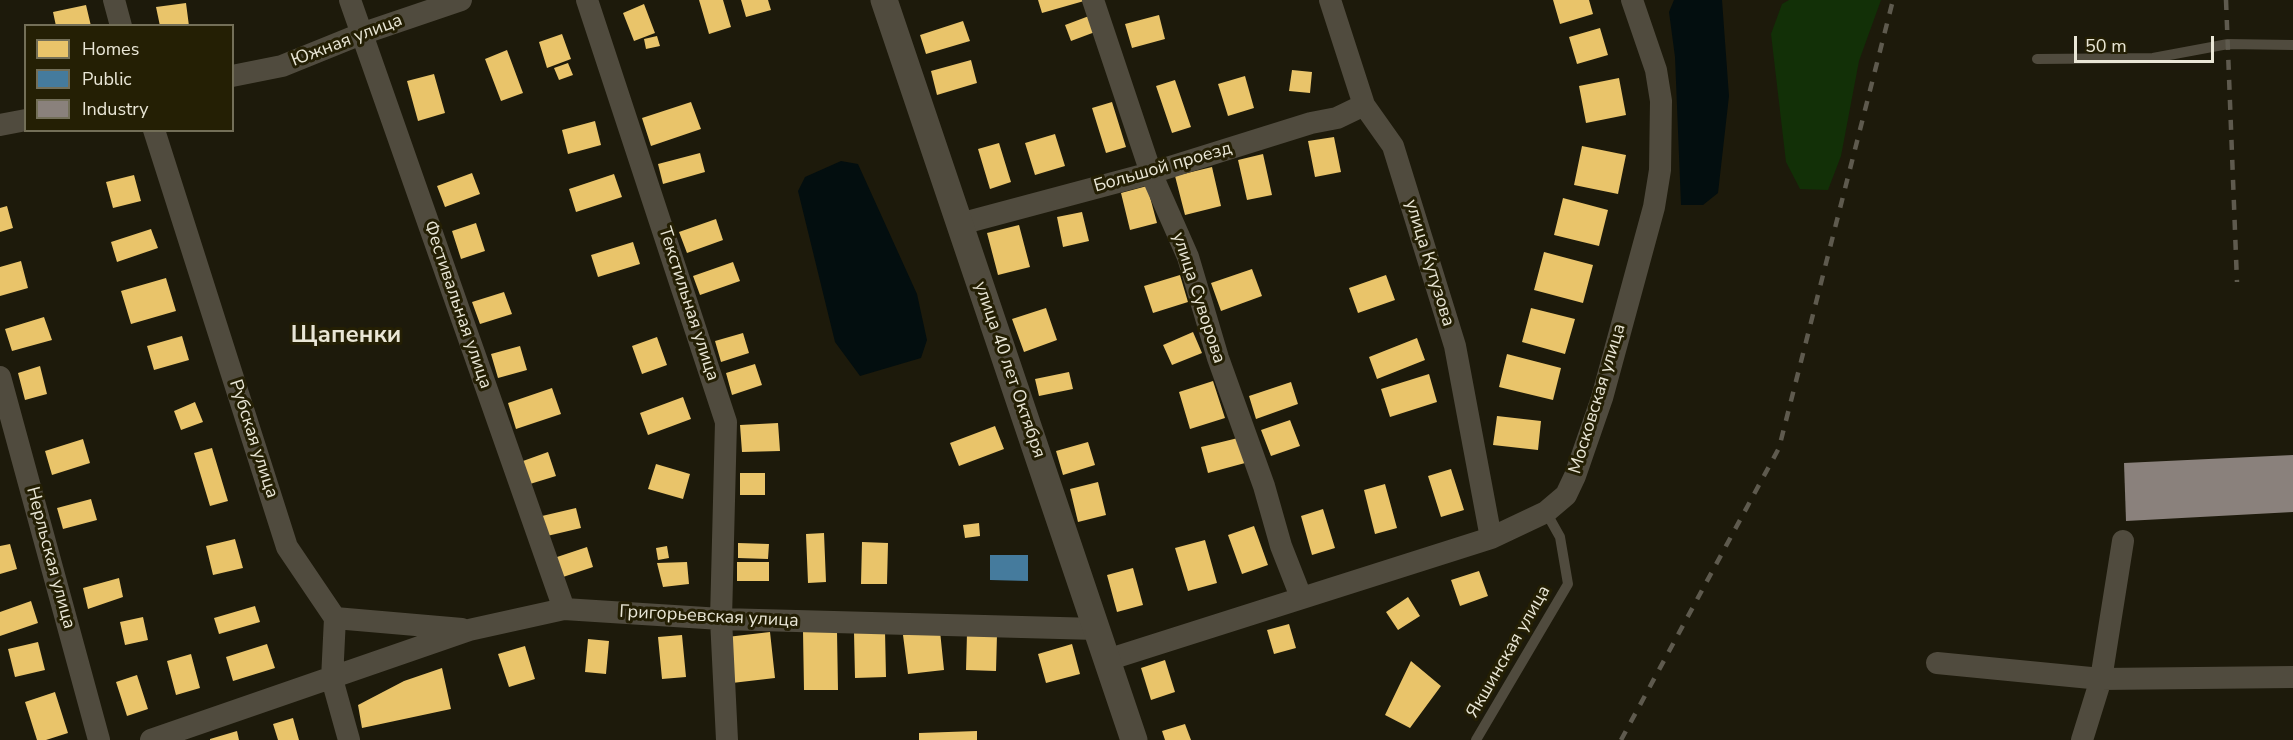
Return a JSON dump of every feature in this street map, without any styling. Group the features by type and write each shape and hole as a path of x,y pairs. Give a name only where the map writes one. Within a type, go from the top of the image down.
{"street":[{"path":"114,0 120,24"},
{"name":"Фестивальная улица","path":"350,0 564,609"},
{"name":"Южная улица","path":"234,76 282,66 361,34 461,0"},
{"name":"Текстильная улица","path":"588,0 726,422 721,619 727,740"},
{"name":"улица 40 лет Октября","path":"884,0 1134,740"},
{"name":"улица Суворова","path":"1093,0 1151,173 1188,257 1218,358 1264,486 1281,546 1301,597"},
{"name":"улица Кутузова","path":"1330,0 1364,105 1393,146 1455,346 1491,538"},
{"name":"Московская улица","path":"1107,660 1491,538 1546,512 1566,495 1575,476 1602,398 1654,207 1660,160 1661,101 1656,70 1632,0"},
{"name":"Большой проезд","path":"960,224 1151,173 1311,123 1337,118 1364,105"},
{"path":"0,125 24,120"},
{"name":"Рубская улица","path":"155,132 287,547 335,618"},
{"name":"Нерльская улица","path":"0,377 99,740"},
{"path":"2082,740 2102,679 2123,541"},
{"name":"Григорьевская улица","path":"151,740 469,630 564,609 721,619 1097,629"},
{"path":"349,740 332,679 335,618 469,630"},
{"path":"1937,663 2102,679 2293,677"}],"lane":[{"path":"2037,59 2153,58 2228,44 2293,45"},
{"name":"Якшинская улица","path":"1476,740 1568,584 1560,537 1546,512"}],"green space":[{"path":"1789,0 1881,0 1859,61 1841,156 1828,190 1800,189 1786,162 1771,34 1782,4"}],"shaded area":[{"path":"1674,0 1722,0 1729,96 1718,193 1703,205 1681,205 1675,57 1669,12"},
{"path":"841,161 858,164 917,294 927,340 921,358 860,376 835,342 798,191 805,177"}],"building: Homes":[{"path":"699,0 723,0 731,27 709,34"},
{"path":"741,0 768,0 771,10 746,17"},
{"path":"1038,0 1084,0 1084,1 1042,13"},
{"path":"1553,0 1589,0 1593,14 1560,24"},
{"path":"186,3 189,24 160,24 156,7"},
{"path":"644,4 655,33 634,41 623,13"},
{"path":"86,5 91,24 56,24 53,12"},
{"path":"1159,15 1165,39 1132,48 1125,24"},
{"path":"1089,16 1095,32 1071,41 1065,25"},
{"path":"963,21 970,41 926,54 920,35"},
{"path":"1600,28 1608,55 1577,64 1569,37"},
{"path":"562,34 571,59 547,68 539,42"},
{"path":"657,36 660,46 646,49 644,39"},
{"path":"507,50 523,93 501,101 485,59"},
{"path":"971,60 977,83 937,95 931,71"},
{"path":"568,63 573,75 559,80 554,68"},
{"path":"1292,70 1312,72 1310,93 1289,91"},
{"path":"434,74 445,113 418,121 407,81"},
{"path":"1245,76 1254,108 1228,116 1218,84"},
{"path":"1619,78 1626,115 1586,123 1579,86"},
{"path":"1175,80 1191,127 1172,133 1156,86"},
{"path":"691,102 701,129 651,146 642,118"},
{"path":"1112,102 1126,147 1106,153 1092,108"},
{"path":"595,121 601,145 568,154 562,130"},
{"path":"1055,134 1065,166 1035,175 1025,143"},
{"path":"1334,137 1341,172 1315,177 1308,141"},
{"path":"999,143 1011,182 990,189 978,149"},
{"path":"1582,146 1626,155 1618,194 1574,185"},
{"path":"700,153 705,172 663,184 658,164"},
{"path":"1263,154 1272,195 1247,200 1238,160"},
{"path":"1212,167 1221,206 1185,215 1175,176"},
{"path":"472,173 480,194 445,207 437,186"},
{"path":"614,174 622,197 576,212 569,189"},
{"path":"134,175 141,201 113,208 106,182"},
{"path":"1147,186 1157,223 1130,230 1121,193"},
{"path":"1563,198 1608,210 1599,246 1554,235"},
{"path":"7,206 13,228 0,232 0,208"},
{"path":"1082,212 1089,241 1063,247 1057,217"},
{"path":"716,219 723,240 687,253 679,232"},
{"path":"476,223 485,251 461,259 452,231"},
{"path":"1019,225 1030,267 998,275 987,233"},
{"path":"151,229 158,248 117,262 111,242"},
{"path":"633,242 640,264 598,277 591,255"},
{"path":"1544,252 1593,265 1583,303 1534,290"},
{"path":"21,261 28,288 0,296 0,267"},
{"path":"733,262 740,281 700,295 693,276"},
{"path":"1252,269 1262,296 1221,311 1211,283"},
{"path":"1180,275 1188,302 1153,313 1144,286"},
{"path":"1386,275 1395,300 1358,313 1349,288"},
{"path":"166,278 176,311 131,324 121,291"},
{"path":"504,292 512,314 480,324 472,302"},
{"path":"1046,308 1057,340 1024,352 1012,319"},
{"path":"1531,308 1575,319 1565,354 1522,342"},
{"path":"44,317 52,340 12,351 5,329"},
{"path":"1193,332 1202,353 1172,365 1163,345"},
{"path":"743,333 749,353 721,362 715,341"},
{"path":"182,336 189,360 154,370 147,346"},
{"path":"657,337 667,365 642,374 632,346"},
{"path":"1417,338 1425,360 1377,379 1369,357"},
{"path":"520,346 527,370 498,378 491,354"},
{"path":"1507,354 1561,368 1553,400 1499,387"},
{"path":"755,364 762,385 732,395 726,373"},
{"path":"40,366 47,394 25,400 18,373"},
{"path":"1069,372 1073,389 1039,396 1035,379"},
{"path":"1429,374 1437,402 1390,417 1381,389"},
{"path":"1213,381 1225,418 1190,429 1179,392"},
{"path":"1291,382 1298,404 1256,419 1249,396"},
{"path":"552,388 561,414 516,429 508,403"},
{"path":"683,397 691,419 648,435 640,413"},
{"path":"195,402 203,422 181,430 174,411"},
{"path":"1497,416 1541,421 1538,450 1493,445"},
{"path":"1290,420 1300,446 1271,456 1261,430"},
{"path":"778,423 780,451 742,452 740,425"},
{"path":"995,426 1004,449 959,466 950,443"},
{"path":"1238,438 1245,463 1208,473 1201,447"},
{"path":"83,439 90,463 52,475 45,451"},
{"path":"1088,442 1095,465 1063,475 1056,451"},
{"path":"212,448 228,501 210,506 194,453"},
{"path":"548,452 556,476 530,484 523,461"},
{"path":"656,464 690,474 683,499 648,489"},
{"path":"1451,469 1464,510 1441,517 1428,476"},
{"path":"740,473 765,473 765,495 740,495"},
{"path":"1098,482 1106,515 1078,522 1070,489"},
{"path":"1385,484 1397,528 1375,534 1364,490"},
{"path":"91,499 97,520 63,529 57,508"},
{"path":"576,508 581,528 547,536 542,516"},
{"path":"1323,509 1335,548 1312,555 1301,516"},
{"path":"979,523 980,536 965,538 963,525"},
{"path":"1254,526 1268,565 1242,574 1228,535"},
{"path":"824,533 826,582 808,583 806,534"},
{"path":"235,539 243,568 213,575 206,546"},
{"path":"1205,540 1217,583 1188,591 1175,548"},
{"path":"862,542 888,543 887,584 861,584"},
{"path":"738,543 769,544 768,559 738,558"},
{"path":"10,544 17,569 0,574 0,546"},
{"path":"667,546 669,558 658,560 656,548"},
{"path":"587,547 593,567 560,578 554,558"},
{"path":"687,562 689,584 663,587 657,563"},
{"path":"737,562 769,562 769,581 737,581"},
{"path":"1133,568 1143,605 1117,612 1107,575"},
{"path":"1479,571 1488,596 1460,606 1451,580"},
{"path":"119,578 123,597 88,609 83,588"},
{"path":"1408,597 1420,616 1398,630 1386,612"},
{"path":"31,601 38,623 0,636 0,612"},
{"path":"255,606 260,622 219,634 214,618"},
{"path":"143,617 148,640 125,645 120,622"},
{"path":"1289,624 1296,648 1274,654 1267,630"},
{"path":"803,631 837,631 838,690 804,690"},
{"path":"885,631 886,677 855,678 854,632"},
{"path":"940,631 944,670 908,674 903,635"},
{"path":"770,632 775,678 732,683 727,637"},
{"path":"967,633 997,634 996,671 966,670"},
{"path":"682,635 686,677 662,679 658,637"},
{"path":"588,639 609,641 606,674 585,672"},
{"path":"38,642 45,670 15,677 8,649"},
{"path":"267,644 275,668 233,681 226,657"},
{"path":"1072,644 1080,674 1046,683 1038,654"},
{"path":"525,646 535,679 509,687 498,654"},
{"path":"191,654 200,688 176,695 167,661"},
{"path":"1165,660 1175,692 1151,700 1141,668"},
{"path":"1411,661 1441,686 1410,728 1385,715"},
{"path":"442,668 451,709 362,728 358,705 404,681"},
{"path":"137,675 148,709 127,716 116,682"},
{"path":"55,692 68,733 46,740 37,740 25,702"},
{"path":"293,718 299,740 278,740 273,724"},
{"path":"1185,724 1191,740 1165,740 1162,731"},
{"path":"237,731 239,740 210,740 210,739"},
{"path":"977,731 977,740 919,740 919,733"}],"building: Public":[{"path":"990,555 1028,555 1028,581 990,580"}],"building: Industry":[{"path":"2293,455 2293,512 2126,521 2124,463"}],"railway":[{"path":"1621,740 1779,448 1893,0"},
{"path":"2226,0 2237,282"}],"district":[{"name":"Щапенки","path":"346,336"}]}
